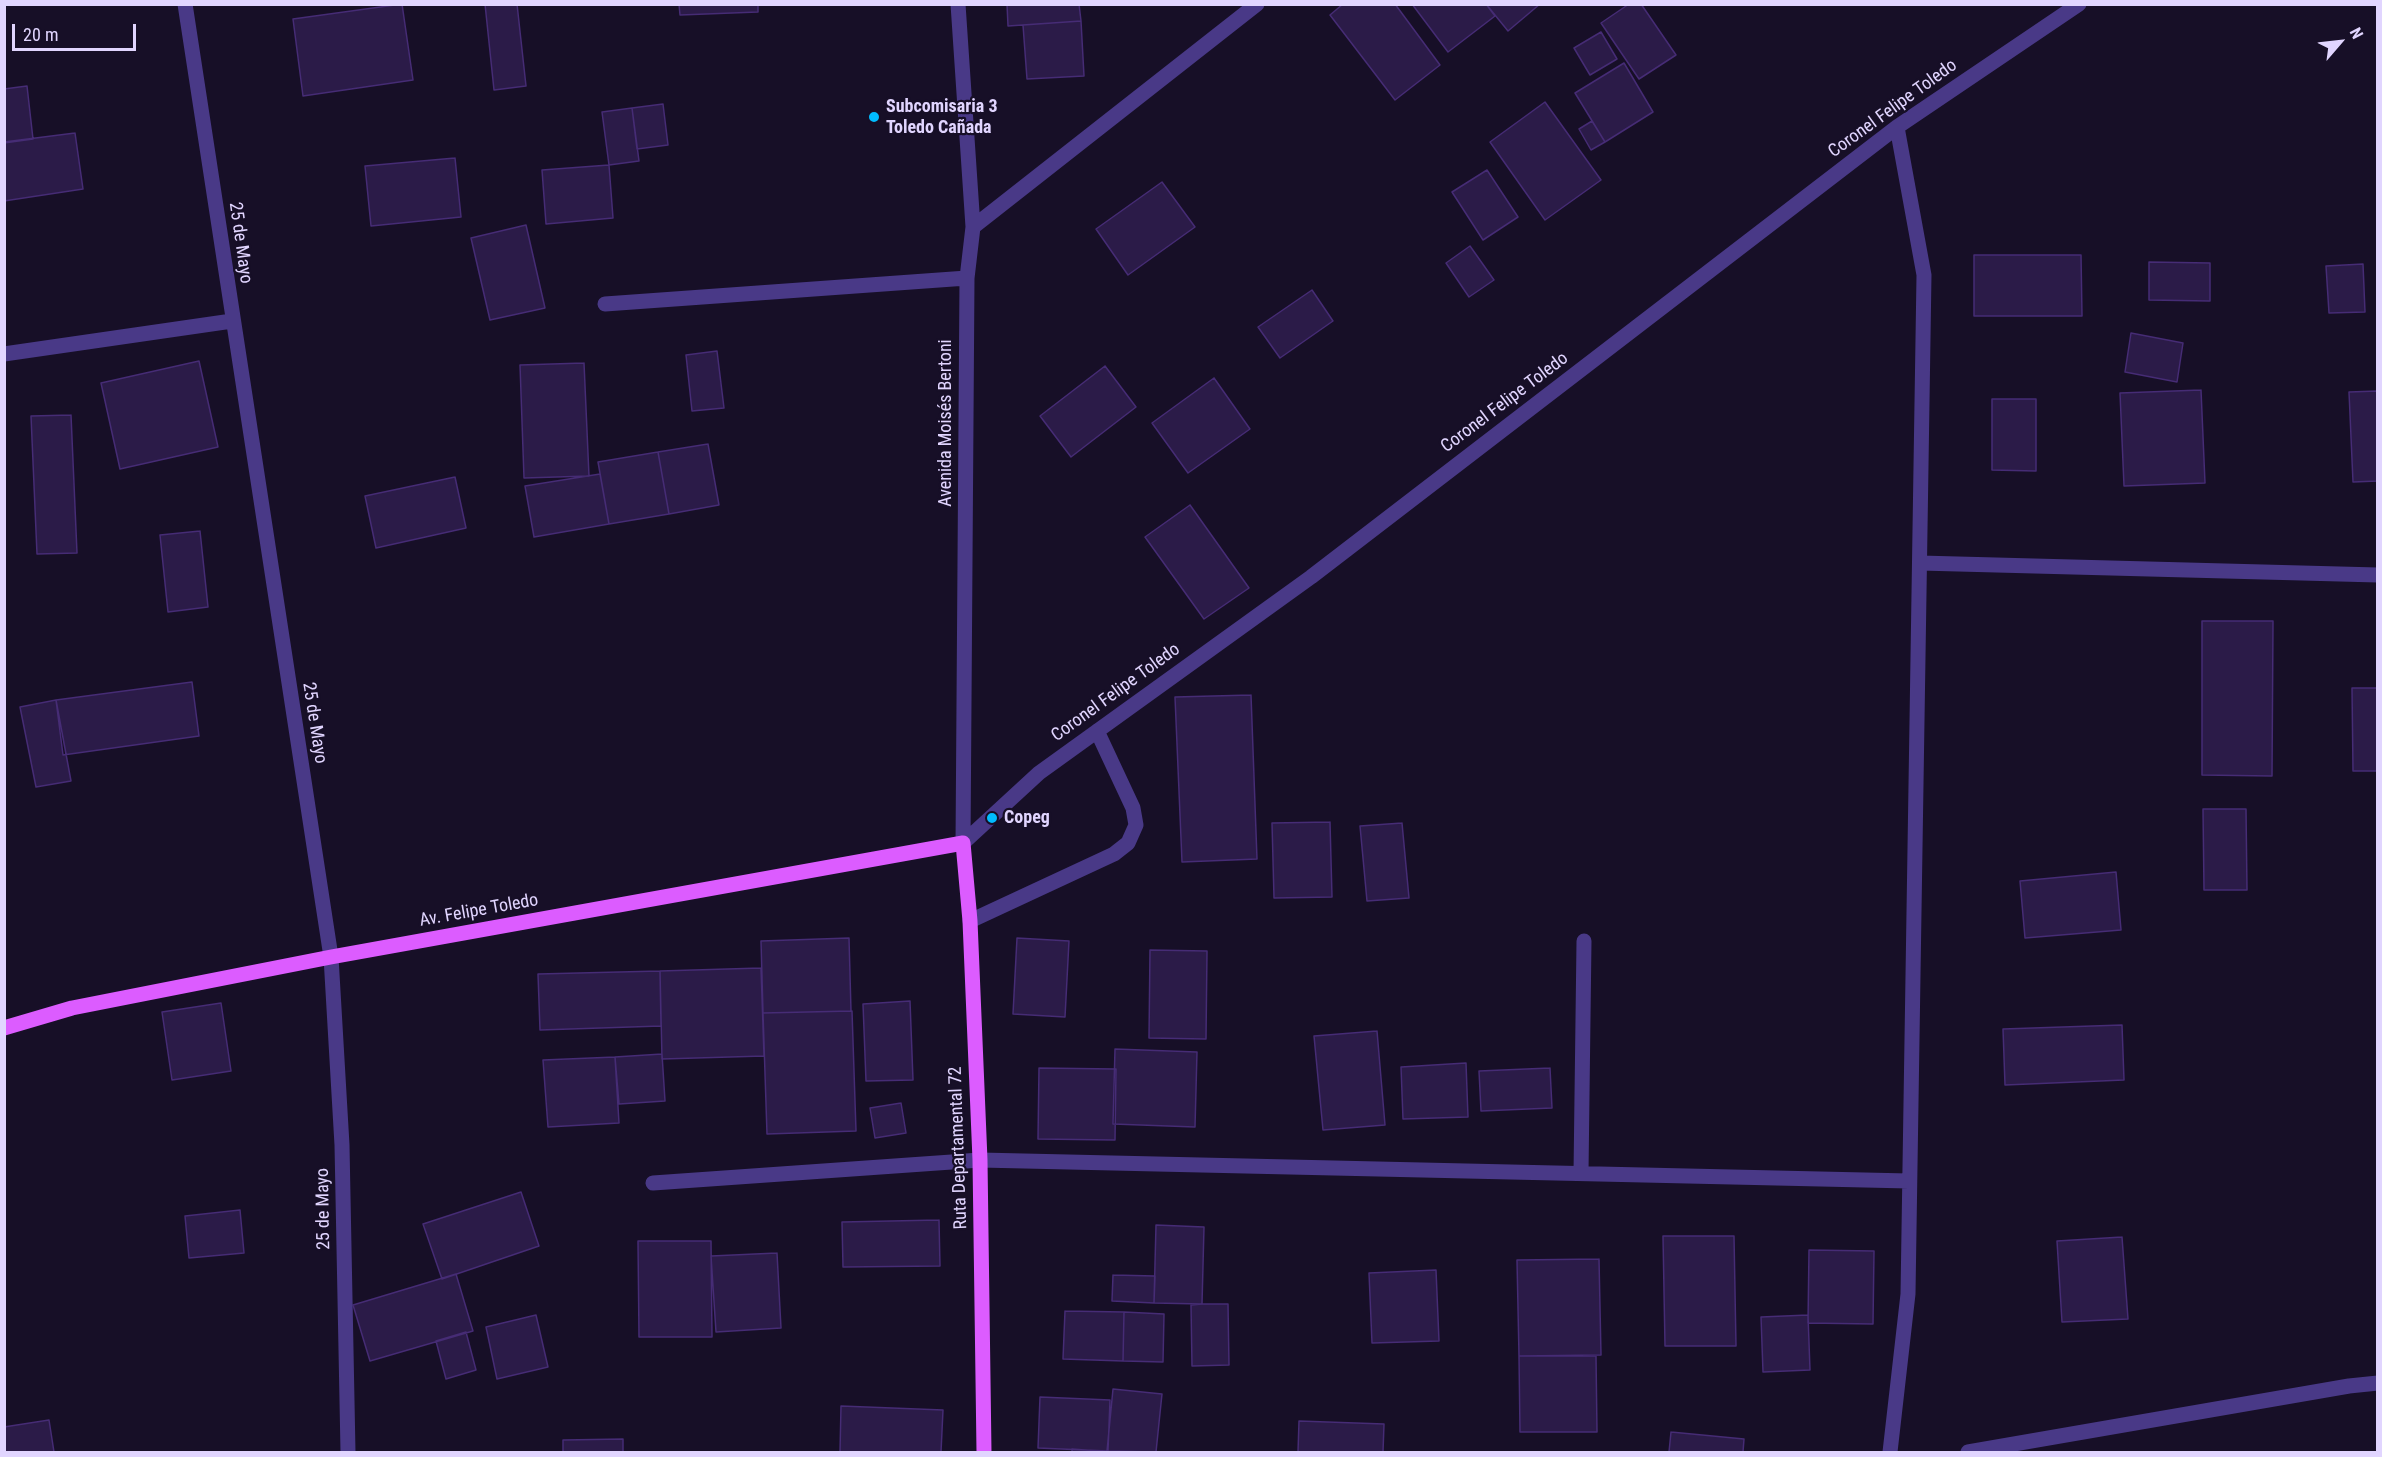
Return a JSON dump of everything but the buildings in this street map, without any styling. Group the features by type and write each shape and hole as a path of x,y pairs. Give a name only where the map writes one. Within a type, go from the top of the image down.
{"main road":[{"name":"Ruta Departamental 72","path":"963,843 970,921 980,1160 984,1452"},
{"name":"Av. Felipe Toledo","path":"4,1028 72,1008 331,957 963,843"}],"street":[{"name":"25 de Mayo","path":"185,4 331,957 342,1145 348,1452"},
{"name":"Avenida Moisés Bertoni","path":"958,4 973,227 967,278 963,843"},
{"path":"973,227 1257,4"},
{"name":"Coronel Felipe Toledo","path":"963,843 1039,773 1320,570 1897,127 2079,4"},
{"path":"1890,1452 1908,1294 1924,275 1897,127"},
{"path":"605,304 967,278"},
{"path":"4,354 232,321"},
{"path":"1920,563 2378,575"},
{"path":"970,921 1114,854 1128,843 1136,825 1132,808 1096,731"},
{"path":"1581,1173 1584,940"},
{"path":"653,1183 980,1160 1909,1181"},
{"path":"1968,1452 2349,1386 2378,1383"}],"place":[{"name":"Subcomisaria 3 Toledo Cañada","path":"874,117"},
{"name":"Copeg","path":"992,818"}]}
